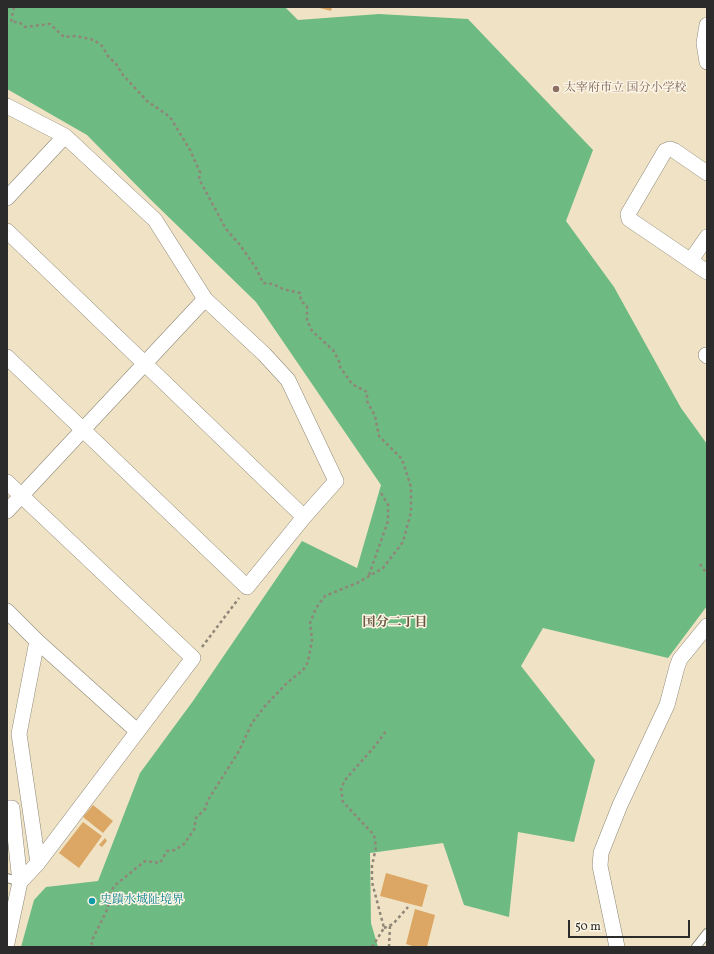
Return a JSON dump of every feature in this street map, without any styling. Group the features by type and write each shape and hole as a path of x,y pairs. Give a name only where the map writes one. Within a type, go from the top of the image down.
{"street":[{"path":"707,25 704,43 707,62"},
{"path":"7,106 65,136 155,220 205,299 264,354 288,380 336,481 304,516 247,587 7,358"},
{"path":"7,198 65,136"},
{"path":"707,173 676,151 670,149 665,152 628,214 630,219 707,272"},
{"path":"7,232 304,516"},
{"path":"690,260 707,237"},
{"path":"7,511 205,299"},
{"path":"7,482 195,656 38,863 14,880"},
{"path":"7,611 37,641 138,731"},
{"path":"618,947 600,866 601,853 620,805 667,705 680,660 707,626"},
{"path":"37,641 19,734 38,863"},
{"path":"7,808 12,808 14,880 7,943"}],"lane":[{"path":"696,947 707,933"}],"path":[{"path":"369,576 388,521 388,505 380,491"},
{"path":"700,564 707,574"},
{"path":"195,656 247,587"},
{"path":"384,928 372,882 372,866 376,847 374,835 343,802 340,789 345,780 386,731"},
{"path":"372,947 384,928 393,924 408,907"},
{"path":"389,947 390,926"}],"green space":[{"path":"7,7 285,7 298,20 379,14 468,19 593,150 566,221 614,287 681,408 707,444 707,606 668,658 543,628 521,666 595,760 574,842 518,832 509,917 464,905 443,843 370,853 371,923 378,947 21,947 34,900 46,887 98,881 140,773 193,701 302,541 357,568 381,485 256,302 150,199 87,135 7,89"}],"building":[{"path":"316,7 332,7 331,11"},
{"path":"93,805 113,821 103,833 83,817"},
{"path":"83,822 102,836 79,868 59,853"},
{"path":"105,838 107,841 102,847 99,845"},
{"path":"386,873 428,885 422,907 380,896"},
{"path":"415,909 435,915 427,947 415,947 406,944"}],"place":[{"name":"太宰府市立 国分小学校","path":"556,89"},
{"name":"史蹟水城阯境界","path":"92,901"}],"district":[{"name":"国分二丁目","path":"395,624"}]}
